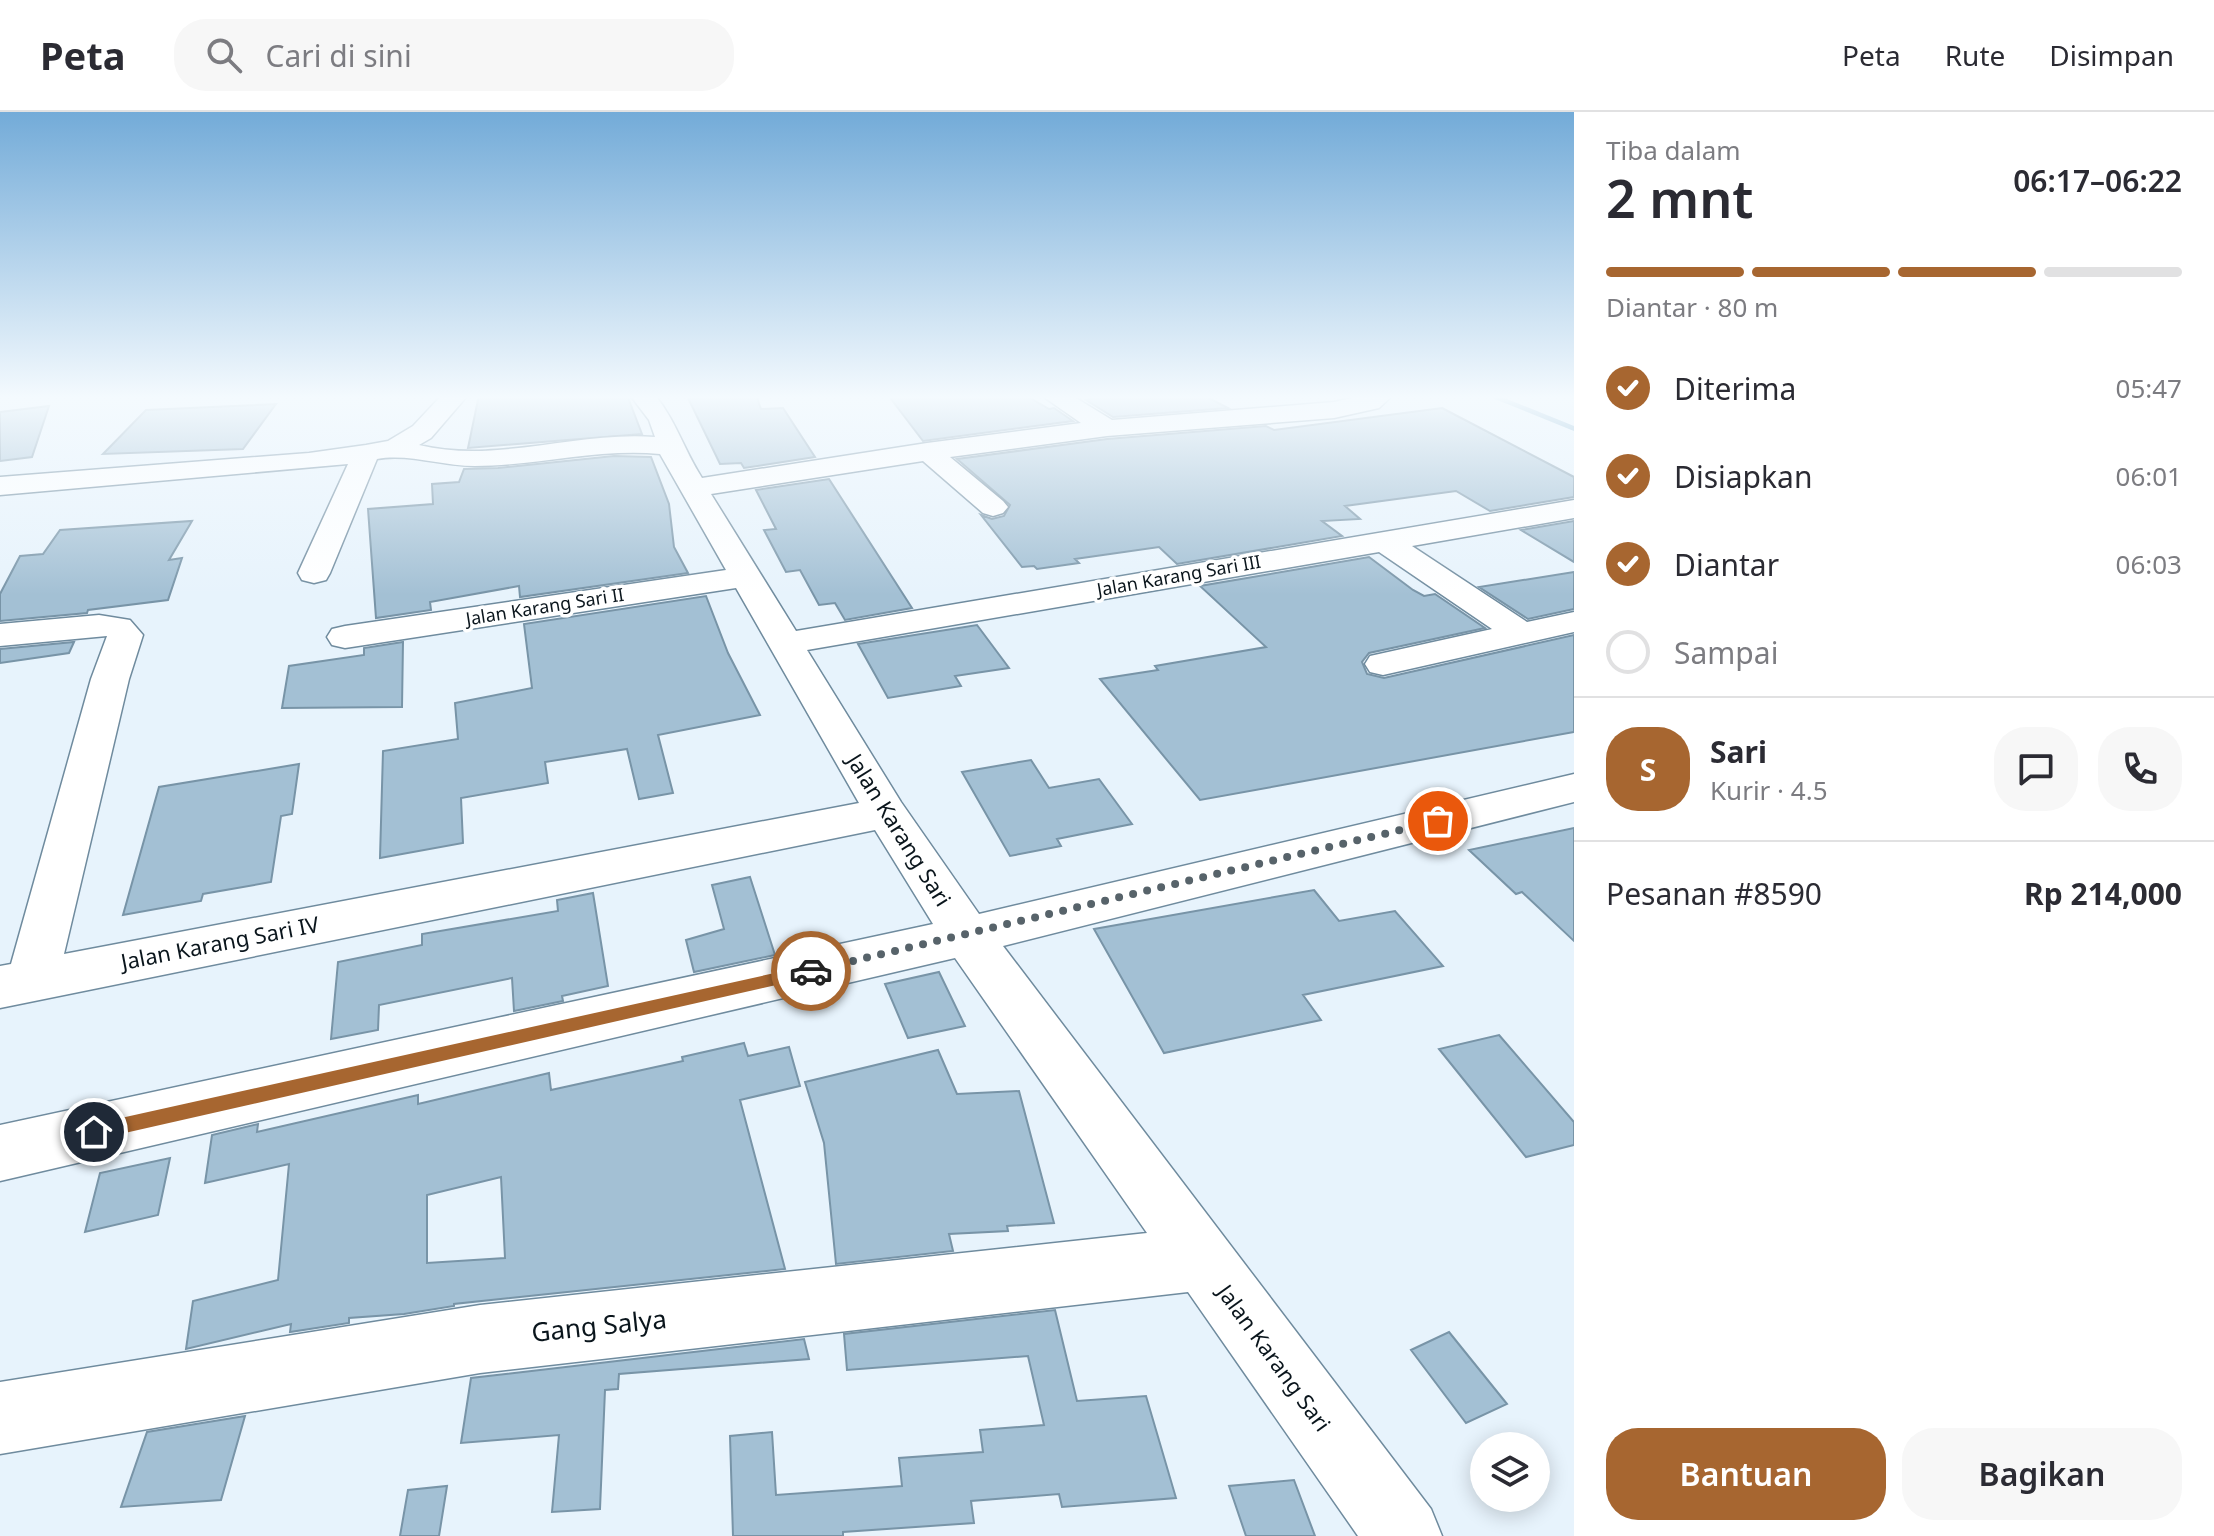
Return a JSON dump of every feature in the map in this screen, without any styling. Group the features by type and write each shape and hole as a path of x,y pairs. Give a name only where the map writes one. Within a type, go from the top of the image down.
{"street":[{"path":"0,486 303,461"},
{"path":"314,573 362,461"},
{"path":"663,461 682,468 776,461"},
{"name":"Jalan Karang Sari","path":"679,461 886,813 967,936 1404,1536"},
{"path":"939,461 993,507"},
{"name":"Jalan Karang Sari III","path":"785,643 1574,509"},
{"path":"1384,541 1520,633"},
{"name":"Jalan Karang Sari II","path":"345,637 746,577"},
{"path":"1383,664 1574,622"},
{"name":"Jalan Karang Sari IV","path":"0,635 99,625 118,627 125,635 16,984 886,813"},
{"path":"0,1153 967,936 1574,788"},
{"name":"Gang Salya","path":"0,1418 480,1339 1202,1259"}],"building":[{"path":"561,461 653,461 669,504 674,547 688,573 520,597 519,586 430,602 431,610 376,618 368,509 433,504 432,484 459,482 464,469"},
{"path":"719,461 786,461 744,468 741,463 720,464"},
{"path":"960,461 1544,461 1574,477 1574,497 1490,511 1456,491 1345,506 1360,519 1322,521 1342,536 1177,564 1159,547 1075,559 1079,563 1037,569 1034,566 1022,567 981,515 992,519 1004,516 1010,505"},
{"path":"829,479 912,608 845,620 835,603 819,605 800,570 786,572 764,530 776,529 756,490"},
{"path":"192,521 169,560 182,558 168,600 88,610 87,613 0,621 0,594 20,556 43,554 60,530"},
{"path":"1574,521 1574,562 1521,530"},
{"path":"1369,557 1413,590 1424,596 1435,594 1485,628 1369,653 1362,662 1367,674 1384,678 1574,635 1574,732 1200,800 1100,679 1266,647 1200,586"},
{"path":"1574,572 1574,609 1528,619 1479,587"},
{"path":"706,596 728,653 760,715 658,735 673,793 639,799 627,749 545,762 548,783 461,798 463,843 380,858 383,751 458,739 455,703 532,688 524,624"},
{"path":"977,625 1009,668 955,676 961,686 888,698 858,644"},
{"path":"74,642 69,653 0,663 0,649"},
{"path":"403,642 402,707 282,708 289,666 364,655 364,648"},
{"path":"1031,760 1049,788 1099,779 1132,824 1057,839 1061,846 1010,856 962,772"},
{"path":"299,764 292,814 281,816 271,882 203,894 201,901 123,915 159,787"},
{"path":"1574,828 1574,941 1522,892 1516,894 1469,850"},
{"path":"750,877 775,955 694,972 686,940 724,929 712,885"},
{"path":"1314,890 1339,921 1395,911 1443,966 1303,995 1321,1020 1164,1053 1094,929"},
{"path":"593,893 608,986 562,996 563,1001 514,1011 512,978 379,1005 378,1030 331,1039 338,962 422,945 422,934 558,911 557,900"},
{"path":"939,972 965,1026 908,1038 885,984"},
{"path":"1499,1035 1574,1122 1574,1145 1526,1157 1439,1049"},
{"path":"744,1043 748,1056 789,1047 800,1086 740,1100 785,1269 454,1304 404,1314 349,1318 349,1323 290,1332 291,1324 186,1349 193,1301 278,1280 289,1164 205,1183 212,1135 258,1124 257,1132 418,1095 418,1104 549,1073 551,1090 683,1061 682,1057","holes":["501,1177 505,1258 427,1263 427,1195"]},
{"path":"938,1050 957,1094 1019,1091 1054,1223 1007,1226 1008,1231 949,1234 953,1251 836,1264 824,1143 805,1082"},
{"path":"170,1158 158,1215 85,1232 100,1173"},
{"path":"1055,1310 1077,1401 1146,1396 1176,1498 1062,1507 1059,1494 971,1501 974,1523 843,1532 843,1536 733,1536 730,1436 772,1432 776,1495 902,1486 899,1458 983,1452 980,1430 1044,1425 1028,1356 847,1370 844,1334"},
{"path":"1449,1332 1507,1404 1466,1423 1411,1350"},
{"path":"804,1339 809,1359 619,1374 618,1389 605,1390 600,1509 552,1512 559,1435 461,1443 471,1378"},
{"path":"245,1416 221,1500 121,1507 147,1432"},
{"path":"1294,1480 1315,1536 1246,1536 1229,1486"},
{"path":"447,1486 439,1536 400,1536 408,1490"}],"way so far":[{"path":"811,971 1438,821"}],"route":[{"path":"94,1132 811,971"}]}
